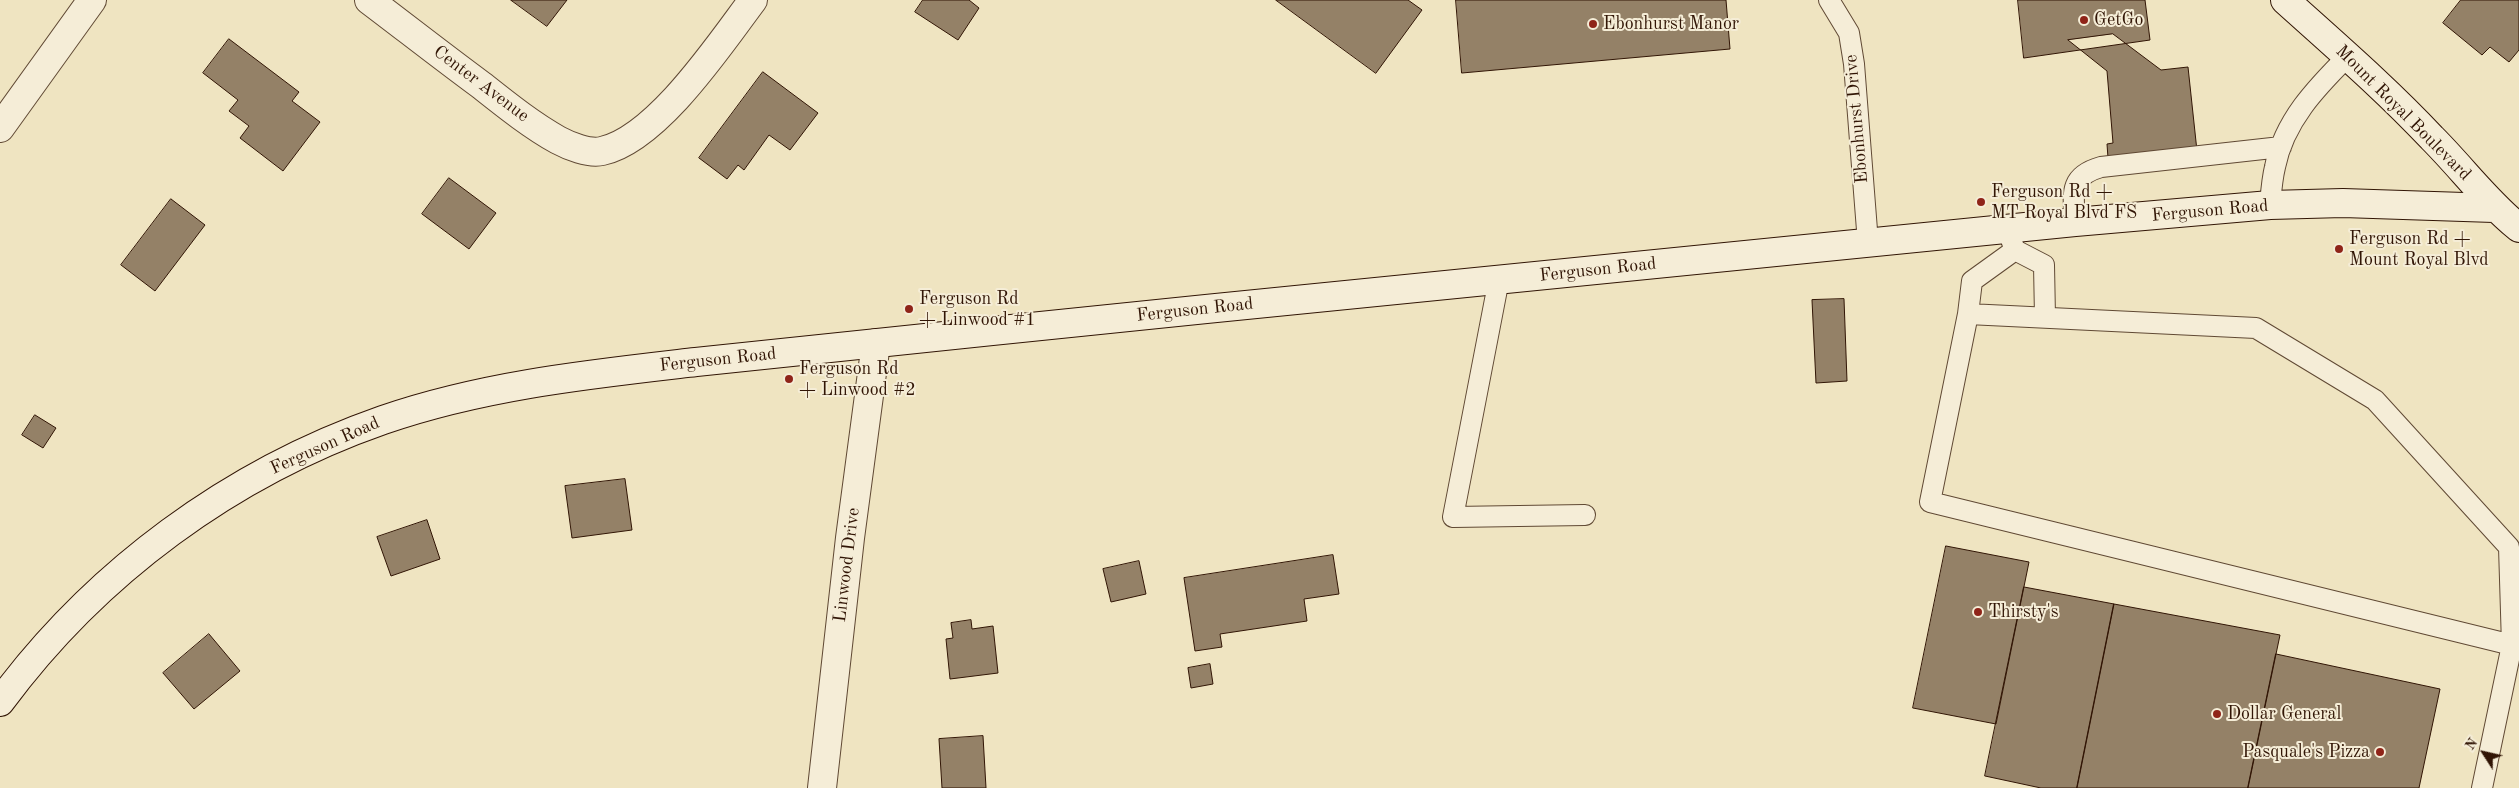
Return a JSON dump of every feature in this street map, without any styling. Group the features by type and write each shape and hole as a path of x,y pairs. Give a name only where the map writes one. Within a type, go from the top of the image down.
{"street":[{"path":"0,128 92,0"},
{"name":"Center Avenue","path":"369,0 505,104 558,140 579,148 600,151 620,144 648,125 667,106 723,40 752,0"},
{"name":"Mount Royal Boulevard","path":"2285,0 2348,56 2433,138 2494,208 2519,228"},
{"name":"Ferguson Road","path":"0,702 63,627 117,574 184,522 227,492 308,450 384,419 457,398 545,381 876,343 1868,243 2011,239 2075,222 2270,205 2343,203 2494,208"},
{"name":"Linwood Drive","path":"822,788 851,528 876,343"}],"lane":[{"name":"Ebonhurst Drive","path":"1829,0 1849,33 1854,64 1868,243"},
{"path":"2270,205 2275,166 2285,133 2314,90 2348,56"},
{"path":"2075,222 2075,188 2079,178 2088,171 2102,167 2281,147"},
{"path":"2045,317 2044,264 2011,239 1972,280 1968,314 1930,502 2516,646"},
{"path":"1500,280 1453,517 1585,514"},
{"path":"1968,314 2256,328 2375,400 2509,547 2516,646 2482,788"}],"building":[{"path":"511,0 567,0 547,26"},
{"path":"923,0 969,0 979,8 958,40 915,12"},
{"path":"1276,0 1408,0 1422,10 1376,73"},
{"name":"Ebonhurst Manor","path":"1456,0 1726,0 1730,49 1462,73"},
{"name":"GetGo","path":"2018,0 2145,0 2150,40 2024,58"},
{"path":"2461,0 2519,0 2519,50 2509,62 2490,47 2482,55 2443,23"},
{"name":"GetGo","path":"2113,34 2161,70 2188,67 2197,151 2108,158 2107,144 2113,143 2107,71 2068,40"},
{"path":"229,39 299,92 292,101 320,122 283,171 240,138 249,126 229,111 238,100 203,73"},
{"path":"763,72 818,113 790,150 769,135 744,170 738,165 727,179 699,158"},
{"path":"449,178 496,213 469,249 422,214"},
{"path":"171,199 205,225 155,291 121,265"},
{"path":"1844,299 1847,381 1816,383 1812,300"},
{"path":"35,415 56,428 43,448 22,435"},
{"path":"625,479 632,530 572,538 565,486"},
{"path":"427,520 440,559 391,576 377,537"},
{"path":"1946,546 2029,562 1996,724 1913,708"},
{"path":"1333,555 1339,594 1304,599 1307,621 1220,634 1222,647 1195,651 1184,578"},
{"path":"1139,561 1146,594 1111,602 1103,569"},
{"path":"2024,587 2114,604 2077,788 2041,788 1985,776"},
{"path":"2114,604 2280,635 2248,788 2077,788"},
{"path":"971,620 972,629 993,626 998,673 950,679 946,639 953,638 951,623"},
{"path":"209,634 240,671 194,709 163,673"},
{"path":"2276,654 2440,689 2419,788 2248,788"},
{"path":"1210,664 1213,684 1191,688 1188,668"},
{"path":"983,736 986,788 942,788 939,739"}],"place":[{"name":"GetGo","path":"2084,20"},
{"name":"Ebonhurst Manor","path":"1593,24"},
{"name":"Ferguson Rd + MT Royal Blvd FS","path":"1981,202"},
{"name":"Ferguson Rd + Mount Royal Blvd","path":"2339,249"},
{"name":"Ferguson Rd + Linwood #1","path":"909,309"},
{"name":"Ferguson Rd + Linwood #2","path":"789,379"},
{"name":"Thirsty's","path":"1978,612"},
{"name":"Dollar General","path":"2217,714"},
{"name":"Pasquale's Pizza","path":"2380,752"}]}
